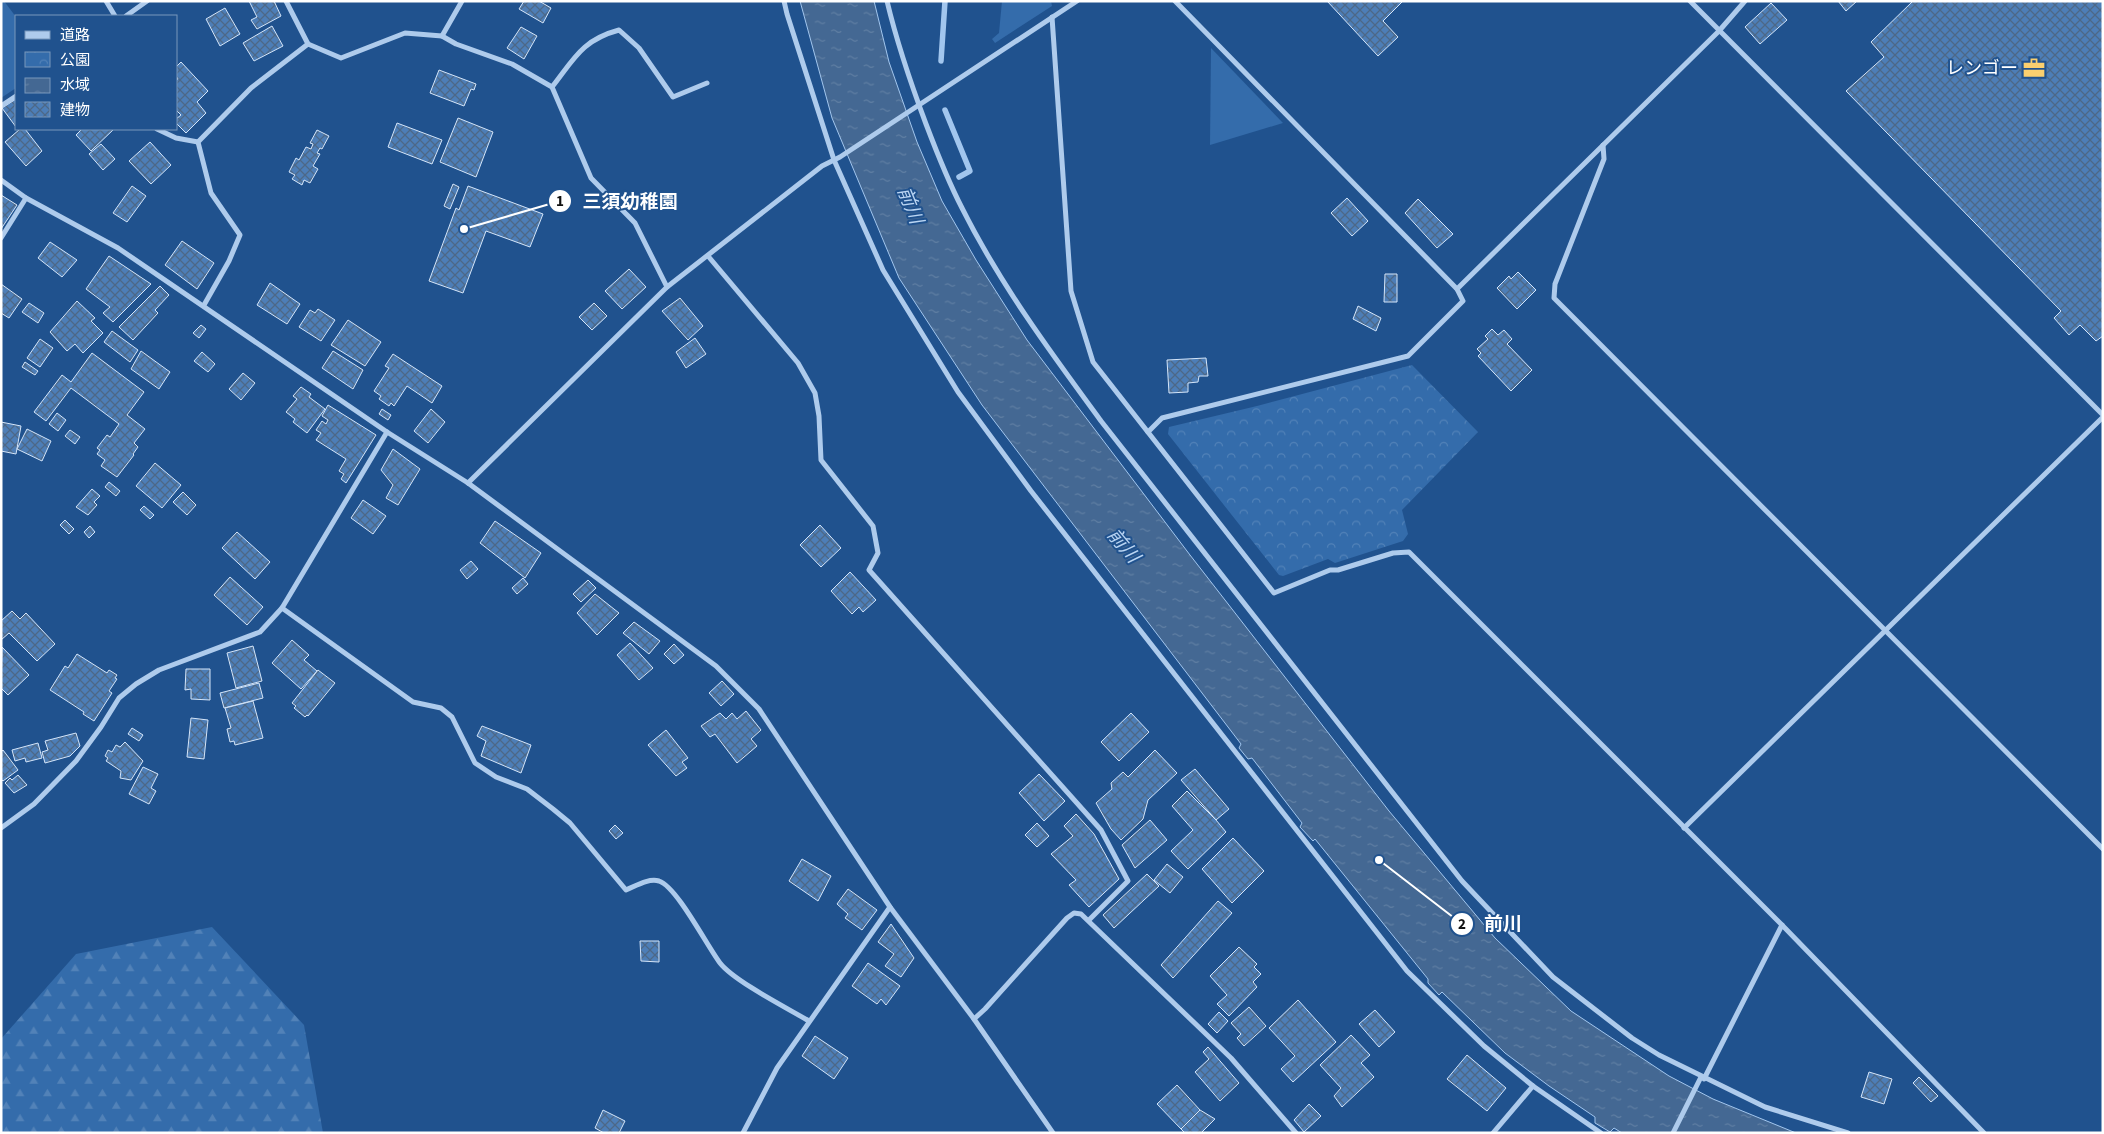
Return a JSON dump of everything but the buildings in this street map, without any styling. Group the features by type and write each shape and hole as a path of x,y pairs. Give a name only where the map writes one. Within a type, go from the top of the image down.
{"street":[{"path":"106,1 114,15"},
{"path":"127,15 148,1"},
{"path":"286,1 308,44 341,58 405,33 442,36 456,44 512,64 552,87 591,178 635,223 667,287"},
{"path":"442,36 462,1"},
{"path":"784,1 837,159 883,270 958,392 1031,491 1406,971 1484,1046 1533,1086 1600,1133"},
{"path":"887,1 915,106 946,176 962,210 999,274 1051,354 1107,429 1462,881 1553,977 1632,1038 1659,1055 1703,1078 1765,1107 1834,1131 1848,1133"},
{"path":"468,483 667,287 822,166 837,159 1077,1"},
{"path":"1148,432 1162,418 1408,356 1463,302 1457,289 1175,1"},
{"path":"1684,828 2103,416 1690,1"},
{"path":"1457,289 1719,31 1745,1"},
{"path":"1052,18 1071,291 1093,362 1274,593 1330,570 1338,570 1392,553 1408,552 1782,926 1984,1133"},
{"path":"552,87 580,51 601,35 619,30 639,48 673,98 707,83"},
{"path":"198,142 251,88 308,44"},
{"path":"1,106 15,97"},
{"path":"159,130 176,138 198,142"},
{"path":"198,142 211,193 240,235 229,261 204,305"},
{"path":"1603,145 1604,159 1555,284 1554,298 2103,848"},
{"path":"1,180 26,198 118,248 204,305 387,432 468,483 722,672 759,709 890,907 974,1019 1053,1133"},
{"path":"1,238 26,198"},
{"path":"708,256 798,363 815,393 819,416 821,460 874,526 878,553 869,570 1101,830 1128,881 1090,920"},
{"path":"1,828 34,804 76,761 119,698 136,684 159,670 260,632 282,608 387,432"},
{"path":"282,608 413,702 441,708 452,717 475,763 496,777 527,789 570,823 626,890 648,881 660,882 673,891 721,964 735,976 809,1022"},
{"path":"744,1133 777,1068 890,907"},
{"path":"974,1019 985,1010 1067,918 1074,913 1081,914 1090,920 1231,1058 1296,1133"},
{"path":"1673,1133 1782,926"},
{"path":"1493,1133 1533,1086"}],"green space":[{"path":"1,1 4,1 15,16 15,89 1,98"},
{"path":"1002,1 1051,1 1052,6 995,43 992,39 999,33"},
{"path":"1211,48 1283,123 1210,145"},
{"path":"1412,365 1478,432 1402,510 1408,534 1403,541 1335,563 1328,559 1283,576 1279,575 1168,434 1169,427"},
{"path":"212,927 304,1025 323,1133 1,1133 1,1039 76,954"}],"water":[{"path":"800,1 874,1 889,62 917,142 942,201 976,260 1027,340 1190,555 1389,811 1495,938 1571,1011 1669,1076 1713,1099 1796,1133 1622,1133 1614,1128 1610,1132 1595,1123 1595,1117 1505,1053 1442,992 1439,995 1428,983 1428,979 1315,839 1313,841 1300,827 1302,823 1252,758 1248,759 1239,748 1241,744 982,405 899,278 832,118"}],"waterway":[{"path":"941,61 945,1"},
{"path":"945,110 970,171 959,177"}],"place":[{"name":"レンゴー","path":"2034,68"},
{"name":"三須幼稚園","path":"464,229"},
{"name":"前川","path":"1379,860"}]}
